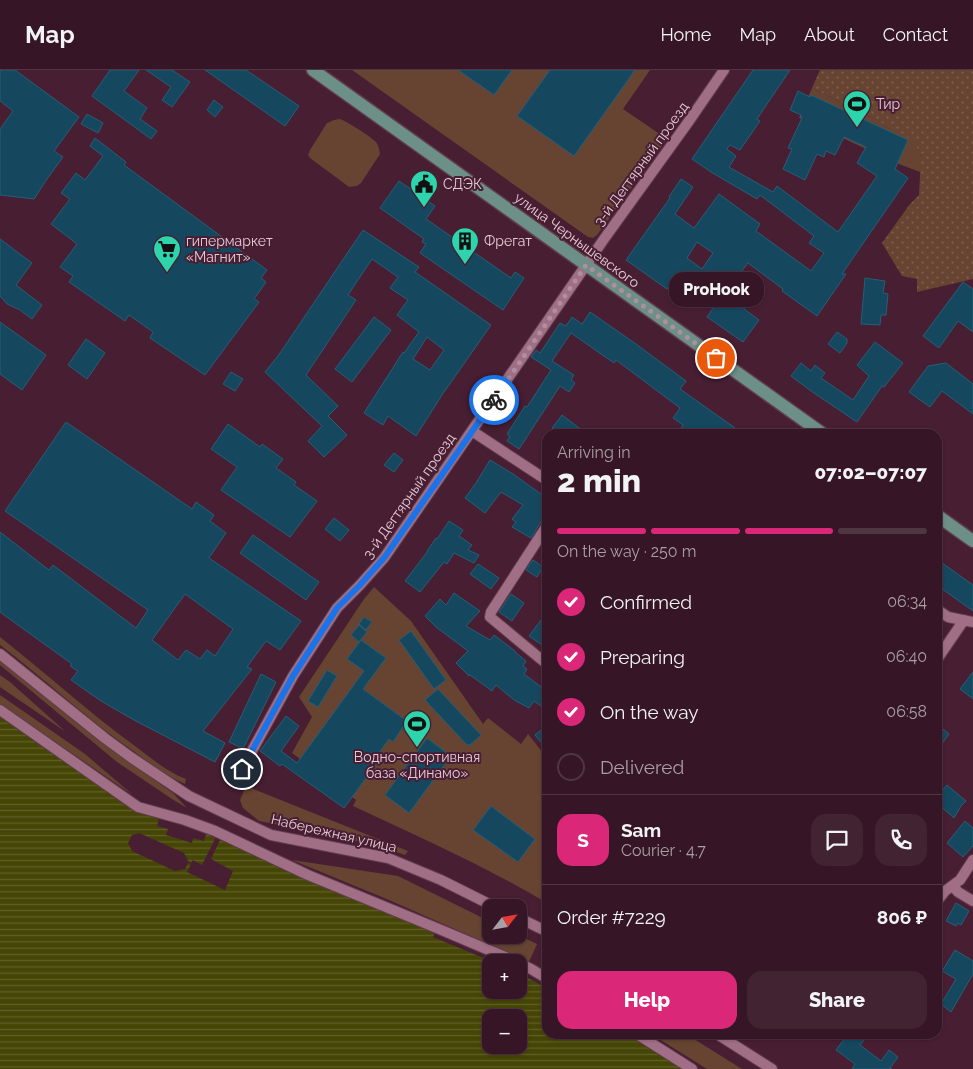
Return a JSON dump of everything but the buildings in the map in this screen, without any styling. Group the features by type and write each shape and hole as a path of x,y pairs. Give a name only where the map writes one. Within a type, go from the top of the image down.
{"main road":[{"name":"улица Чернышевского","path":"313,70 816,429"},
{"path":"942,519 973,541"}],"street":[{"name":"3-й Дегтярный проезд","path":"242,769 293,676 337,608 384,558 586,265 724,70"},
{"path":"472,431 542,477"},
{"path":"542,533 491,612 490,617 542,660"},
{"path":"942,613 948,617 969,621 942,653"},
{"name":"Набережная улица","path":"0,654 106,739 189,796 271,835 388,858 441,880 482,901"},
{"path":"0,710 138,807 215,830 308,875 497,954"},
{"path":"942,895 960,880 973,860"},
{"path":"953,886 958,892 973,901"},
{"path":"528,922 542,929"},
{"path":"527,967 542,975"},
{"path":"645,1039 692,1069"},
{"path":"725,1039 772,1069"}],"shaded area":[{"path":"352,70 650,70 623,109 667,139 597,235 593,238 588,237"},
{"path":"820,70 973,70 973,279 917,292 917,279 902,276 882,243 910,204 919,195 921,156 914,141 873,118 812,88"},
{"name":"Тир","path":"812,88 914,138 928,175 899,164 799,118"},
{"path":"340,119 369,136 376,142 379,148 380,154 357,186 349,187 308,155 327,123"},
{"name":"Водно-спортивная база «Динамо»","path":"374,587 411,621 483,724 488,718 521,744 528,734 542,752 542,900 476,864 353,806 356,800 292,753 312,717 299,697 364,599"},
{"path":"0,637 118,733 172,773 186,779 185,784 154,766 101,727 0,645"},
{"path":"0,658 119,755 173,793 187,808 117,762 0,665"},
{"path":"0,675 10,682 66,732 0,687"},
{"path":"0,695 85,754 133,795 0,704"},
{"path":"0,717 136,812 159,819 157,826 168,829 166,835 192,843 193,838 204,841 206,834 435,932 433,937 482,957 482,999 527,999 527,978 534,981 542,986 542,1039 636,1039 683,1069 0,1069"},
{"path":"246,786 408,851 405,855 376,845 259,821 243,808 240,800"},
{"path":"292,860 398,876 482,918 482,941"},
{"path":"528,940 537,944 529,962 527,961 527,954 511,954 488,944 528,944"},
{"path":"659,1039 694,1039 742,1069 707,1069"}],"pier":[{"path":"139,833 184,853 191,863 193,860 202,865 216,837 220,840 211,859 233,871 225,890 187,872 191,864 188,863 185,869 175,871 132,851 128,843 132,835"}],"way so far":[{"path":"494,400 586,265 716,358"}],"place":[{"name":"Тир","path":"857,128"},
{"name":"СДЭК","path":"424,208"},
{"name":"Фрегат","path":"465,265"},
{"name":"гипермаркет «Магнит»","path":"167,273"},
{"name":"ProHook","path":"716,358"},
{"name":"Водно-спортивная база «Динамо»","path":"417,748"}],"route":[{"path":"242,769 293,676 337,608 384,558 494,400"}]}
